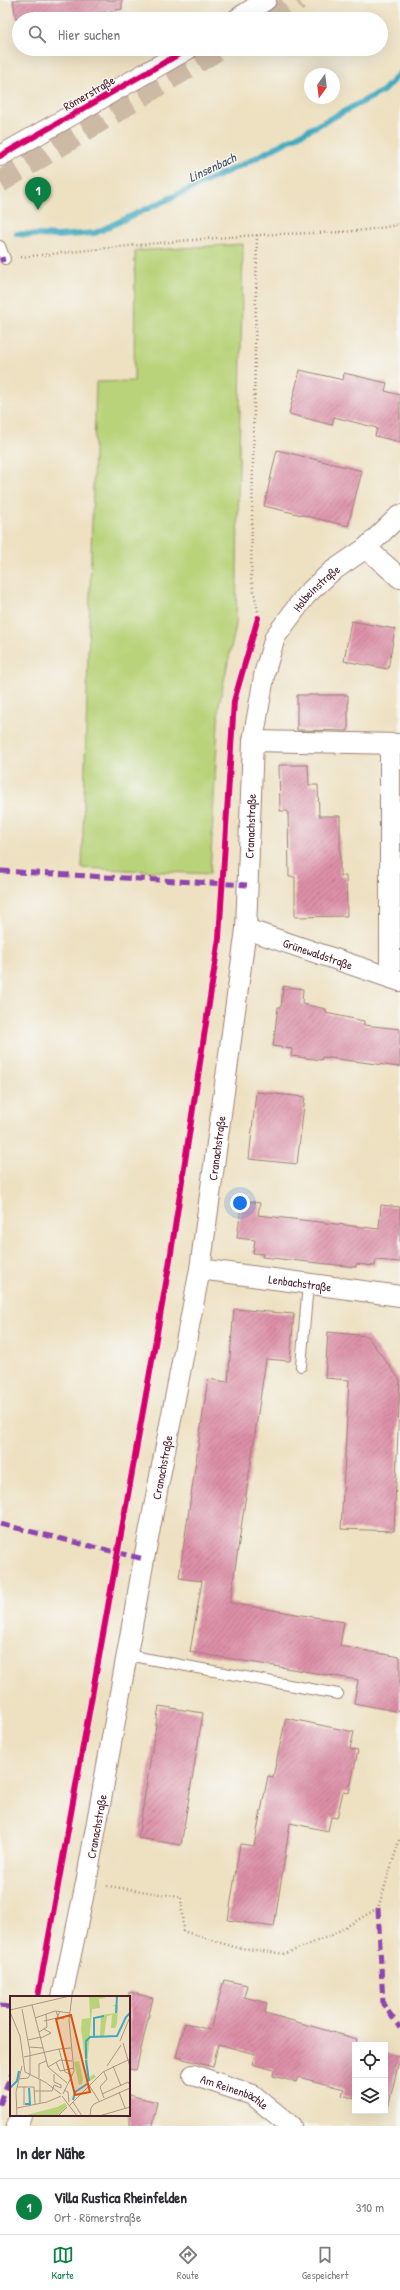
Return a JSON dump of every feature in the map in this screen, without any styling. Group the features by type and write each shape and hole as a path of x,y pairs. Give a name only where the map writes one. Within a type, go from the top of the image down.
{"street":[{"path":"248,12 266,0"},
{"name":"Römerstraße","path":"0,156 176,56"},
{"name":"Holbeinstraße","path":"275,637 306,595 331,572 366,548 400,515"},
{"path":"366,548 400,578"},
{"name":"Cranachstraße","path":"62,1996 86,1883 127,1655 200,1270 246,929 253,741 265,671 275,637"},
{"name":"Grünewaldstraße","path":"246,929 395,980 395,744 253,741"},
{"name":"Lenbachstraße","path":"200,1270 400,1296"},
{"name":"Am Reinenbächle","path":"193,2075 253,2095 292,2126"},
{"path":"17,2126 21,2116"}],"lane":[{"path":"0,246 5,259"},
{"path":"301,1366 308,1284"},
{"path":"127,1655 338,1694"}],"path":[{"path":"5,259 138,245 257,235 377,229 400,224"},
{"path":"257,235 251,578 258,618 269,634 275,637"},
{"path":"86,1883 181,1897 183,1931 234,1947 285,1954 332,1935 378,1908 400,1838"}],"green space":[{"path":"243,244 236,625 219,704 210,874 82,868 96,382 134,381 135,251"}],"building":[{"path":"13,0 122,0 122,9 105,12 15,12"},
{"path":"300,370 343,380 344,373 387,383 385,391 400,395 400,442 375,436 377,428 334,417 332,425 289,414"},
{"path":"277,450 362,471 348,526 264,506"},
{"path":"351,621 395,629 388,669 344,661"},
{"path":"297,695 348,695 348,731 297,730"},
{"path":"279,765 308,765 309,785 318,785 319,816 340,816 340,876 346,876 347,916 295,917 295,877 289,877 288,811 280,811"},
{"path":"283,986 303,989 302,1004 326,1009 326,1013 364,1021 364,1025 400,1029 400,1067 322,1057 322,1060 291,1056 292,1049 273,1046 278,1007 281,1007"},
{"path":"256,1092 305,1097 297,1164 249,1159"},
{"path":"242,1200 260,1203 258,1215 379,1229 381,1205 400,1207 400,1262 376,1260 375,1266 356,1264 356,1267 262,1257 263,1254 253,1253 255,1240 237,1238"},
{"path":"234,1309 294,1314 290,1361 266,1359 230,1603 344,1622 340,1646 400,1657 400,1712 354,1703 358,1680 190,1652 202,1581 179,1578 208,1379 228,1382"},
{"path":"328,1332 367,1336 400,1380 394,1531 341,1529 349,1380 325,1378"},
{"path":"159,1706 203,1713 181,1845 138,1838"},
{"path":"286,1718 354,1732 350,1749 358,1751 349,1793 343,1792 337,1818 331,1817 328,1831 290,1823 274,1927 228,1920 240,1844 254,1846 268,1776 273,1777"},
{"path":"224,1980 247,1985 244,1997 267,2003 265,2013 357,2039 356,2042 352,2042 352,2098 342,2095 344,2089 298,2077 296,2082 273,2076 274,2070 252,2064 255,2054 218,2044 213,2067 176,2057 185,2023 210,2030"},
{"path":"129,1992 153,1998 136,2070 130,2069"},
{"path":"388,2054 400,2057 388,2108"},
{"path":"130,2095 157,2102 152,2126 129,2126"}],"waterway":[{"name":"Linsenbach","path":"17,234 58,236 95,233 250,161 383,91 400,73"}],"tunnel":[{"path":"279,12 299,0"},
{"path":"0,182 207,56"}],"marked path":[{"path":"0,260 5,259"},
{"path":"0,871 247,885"},
{"path":"0,1524 144,1559"},
{"path":"378,1908 383,2004 400,2028"},
{"path":"0,2006 10,2007"},
{"path":"0,2104 10,2078"}],"cycle path":[{"path":"0,156 176,56"},
{"path":"38,1996 169,1266 219,938 234,701 258,618"}],"place":[{"name":"Villa Rustica Rheinfelden","path":"38,210"}]}
